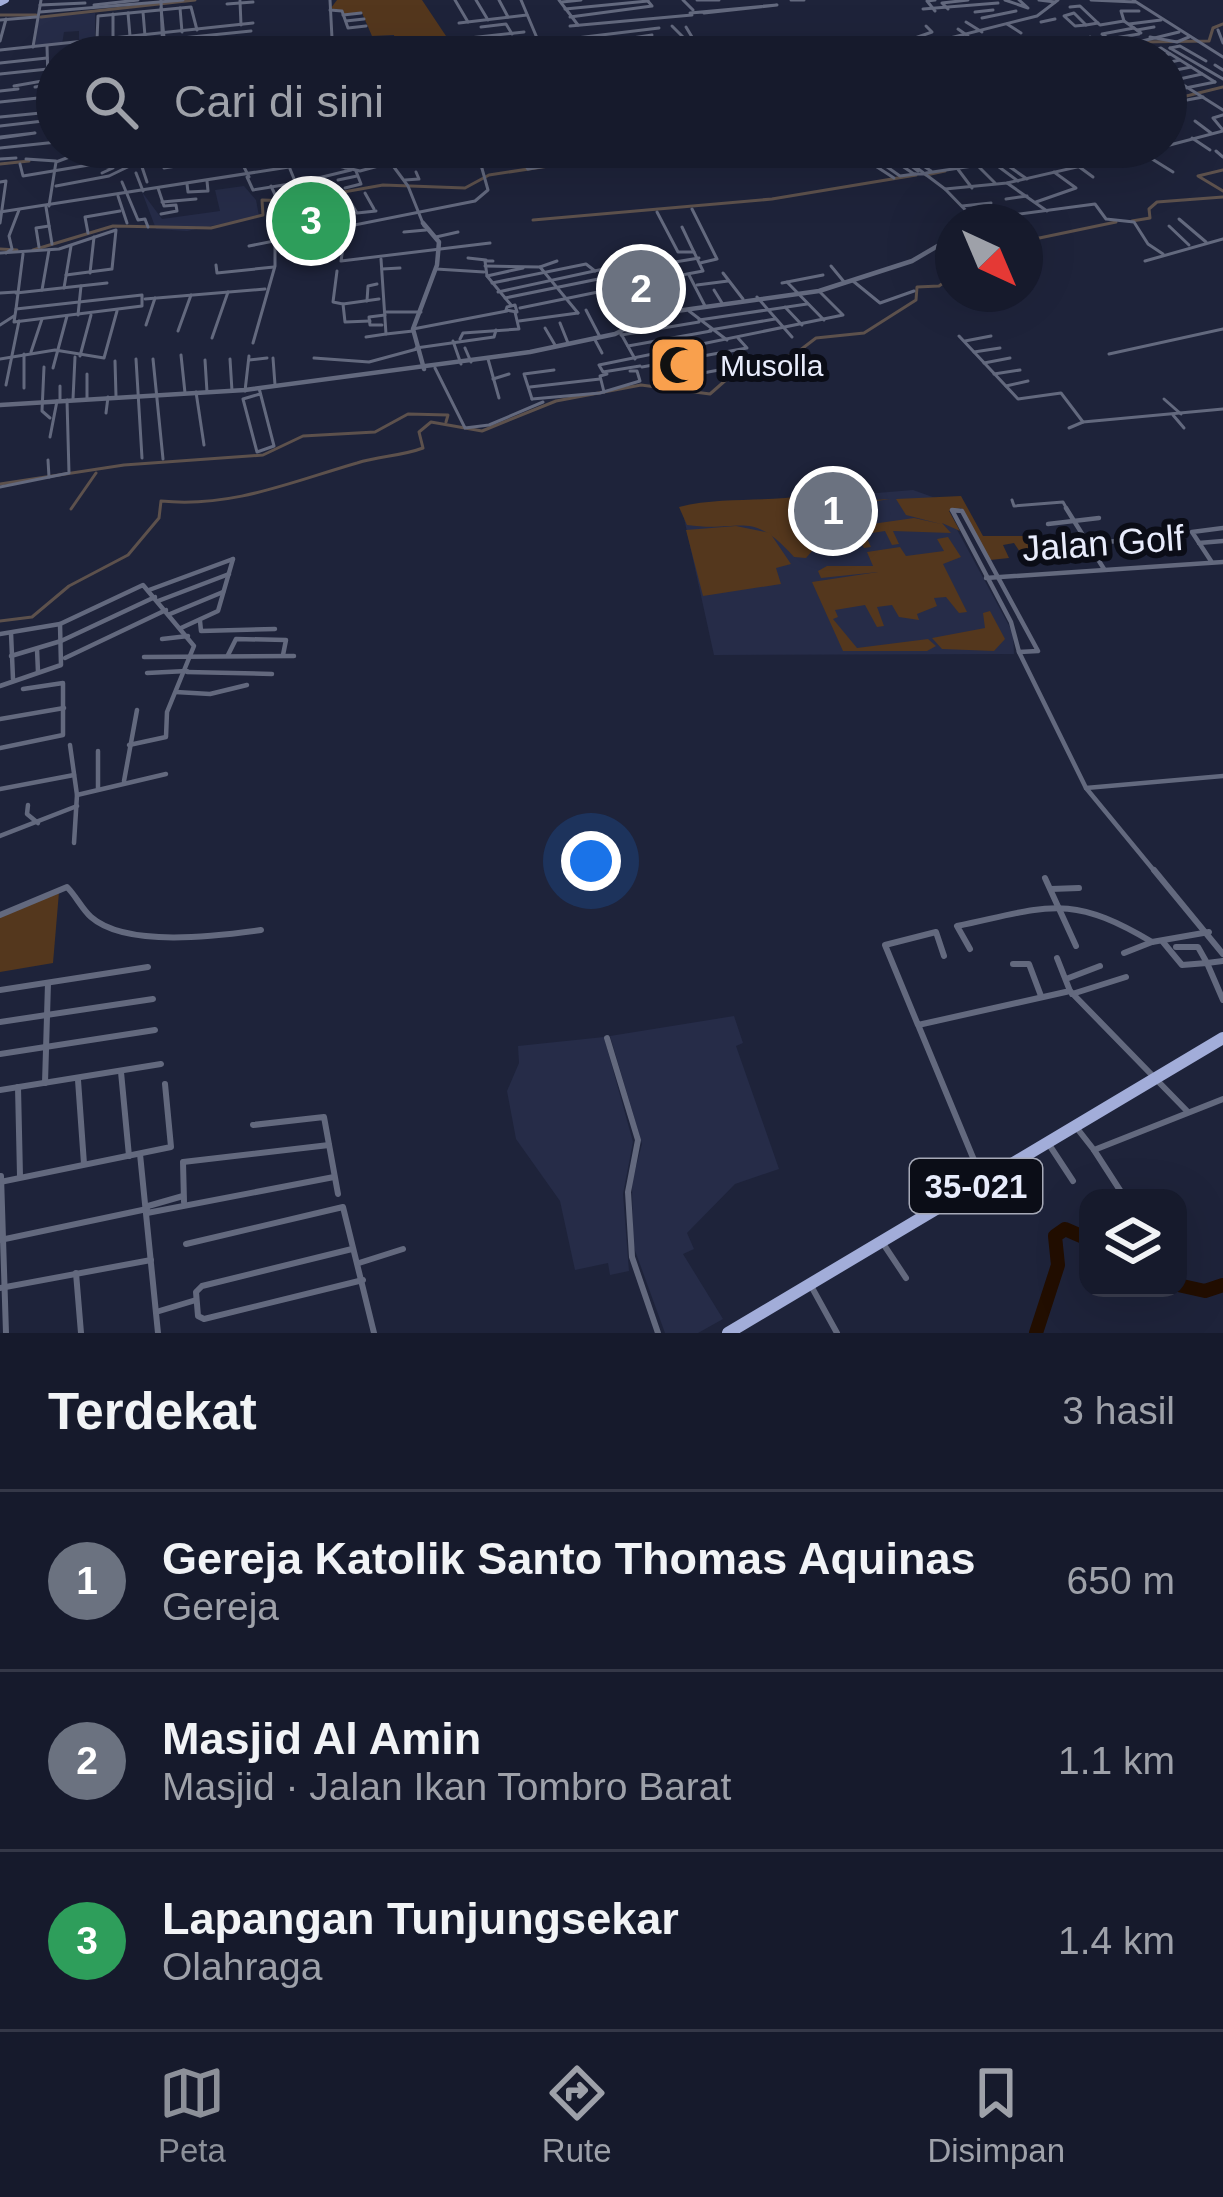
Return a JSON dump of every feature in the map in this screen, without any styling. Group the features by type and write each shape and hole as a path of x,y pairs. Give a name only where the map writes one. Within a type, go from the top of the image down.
{"main road":[{"name":"35-021","path":"736,1331 1223,1038"}],"street":[{"path":"41,2 53,0"},
{"path":"161,6 183,0"},
{"path":"330,0 331,36"},
{"path":"455,0 467,22"},
{"path":"476,0 488,20"},
{"path":"499,0 508,17"},
{"path":"521,0 535,36"},
{"path":"560,1 580,0"},
{"path":"565,9 648,0 652,7 573,22"},
{"path":"686,0 697,13"},
{"path":"697,0 719,0"},
{"path":"791,0 804,0"},
{"path":"935,10 927,1 968,0"},
{"path":"923,9 949,10 995,0"},
{"path":"1005,0 1028,8 1019,0"},
{"path":"1039,0 1056,1"},
{"path":"1091,0 1134,1 1186,36"},
{"path":"240,1 241,25"},
{"path":"560,1 573,22"},
{"path":"939,1 949,10"},
{"path":"1040,18 1056,1"},
{"path":"41,2 85,3"},
{"path":"33,47 41,2"},
{"path":"226,4 253,2"},
{"path":"0,41 3,19 94,4 195,8 197,30"},
{"path":"95,36 97,16 128,13 140,4"},
{"path":"140,4 144,36"},
{"path":"578,36 617,25 777,4 697,13"},
{"path":"988,4 1021,33"},
{"path":"161,6 163,36"},
{"path":"1070,7 1080,6 1098,23"},
{"path":"180,8 182,36"},
{"path":"330,10 365,22"},
{"path":"975,12 993,10"},
{"path":"982,18 1016,11"},
{"path":"1131,36 1142,34 1120,11 1139,11"},
{"path":"128,13 130,36"},
{"path":"345,18 361,13"},
{"path":"113,14 113,36"},
{"path":"458,23 527,15"},
{"path":"216,16 217,28"},
{"path":"958,29 968,36 1009,24 1055,19"},
{"path":"1105,36 1161,20"},
{"path":"522,22 525,32"},
{"path":"573,22 659,28"},
{"path":"966,22 982,32"},
{"path":"186,36 197,30 253,23"},
{"path":"481,27 505,24 510,34"},
{"path":"617,25 624,36"},
{"path":"1087,25 1131,26 1165,34"},
{"path":"672,26 681,36"},
{"path":"921,36 932,32 926,26"},
{"path":"686,27 693,36"},
{"path":"646,29 652,35 647,36"},
{"path":"1222,30 1217,39 1223,44"},
{"path":"202,36 251,31"},
{"path":"490,36 533,31"},
{"path":"1158,36 1179,32"},
{"path":"482,35 510,34"},
{"path":"156,36 174,36"},
{"path":"1187,36 1223,57"},
{"path":"0,50 36,47"},
{"path":"1187,50 1206,61"},
{"path":"1187,67 1223,57"},
{"path":"0,63 36,59"},
{"path":"1187,60 1215,82 1188,88"},
{"path":"1187,62 1223,79"},
{"path":"1215,65 1223,70"},
{"path":"0,74 36,70"},
{"path":"1187,77 1203,74"},
{"path":"14,86 36,83"},
{"path":"0,91 36,86"},
{"path":"1187,140 1223,130 1213,118 1222,109 1188,88"},
{"path":"1187,100 1198,95"},
{"path":"0,102 36,99"},
{"path":"0,117 36,114"},
{"path":"1195,121 1211,133"},
{"path":"0,126 36,122"},
{"path":"0,138 22,135"},
{"path":"1192,138 1223,157"},
{"path":"16,158 1,159 3,148 34,144 32,152"},
{"path":"26,159 36,160"},
{"path":"20,164 23,176"},
{"path":"38,174 40,168"},
{"path":"42,290 51,247 47,206 56,187 57,168"},
{"path":"0,223 3,181 75,168"},
{"path":"102,173 112,168"},
{"path":"56,187 125,168"},
{"path":"142,168 147,182"},
{"path":"180,168 196,195 196,208"},
{"path":"244,168 253,190 296,182"},
{"path":"1,212 294,168"},
{"path":"340,168 352,172"},
{"path":"345,188 360,184 349,168"},
{"path":"314,179 369,168"},
{"path":"394,168 407,185 426,230 436,237 440,252 413,328 424,369"},
{"path":"249,246 475,201 488,190 480,168"},
{"path":"879,168 894,178"},
{"path":"889,168 900,176 968,168"},
{"path":"908,168 915,174"},
{"path":"916,168 960,204"},
{"path":"918,168 925,174"},
{"path":"923,168 946,169"},
{"path":"980,168 996,184"},
{"path":"1001,168 1018,181"},
{"path":"1012,168 1027,179"},
{"path":"946,190 1018,181 1062,168"},
{"path":"1081,168 1093,177"},
{"path":"1166,168 1172,172"},
{"path":"290,169 299,191"},
{"path":"958,169 971,188"},
{"path":"338,180 352,172"},
{"path":"407,185 419,179 416,172"},
{"path":"1036,202 1076,188 1054,172"},
{"path":"136,173 143,191"},
{"path":"122,182 148,227"},
{"path":"162,202 208,192 207,182"},
{"path":"1007,183 1047,211"},
{"path":"271,186 278,200"},
{"path":"158,188 162,202"},
{"path":"365,193 379,219"},
{"path":"118,196 127,223"},
{"path":"1006,199 1027,196"},
{"path":"349,200 356,213 376,211"},
{"path":"160,214 177,211 176,205 162,202"},
{"path":"982,204 992,203"},
{"path":"1043,212 1097,204 1107,219 1135,223 1148,244 1163,254"},
{"path":"1084,206 1090,213"},
{"path":"669,263 717,259 692,209"},
{"path":"19,210 7,251 23,254 116,231 112,269 66,275"},
{"path":"91,273 91,235 84,218 120,211"},
{"path":"657,212 678,252 694,252"},
{"path":"103,214 106,227"},
{"path":"1179,219 1206,242"},
{"path":"39,247 36,228 49,226"},
{"path":"1169,226 1190,245"},
{"path":"674,307 646,281 703,271 682,227"},
{"path":"404,232 426,230"},
{"path":"436,237 458,232"},
{"path":"480,233 483,244"},
{"path":"345,235 340,261 490,243 485,266 509,308"},
{"path":"1144,261 1223,239"},
{"path":"253,343 274,268 274,241"},
{"path":"64,288 72,243"},
{"path":"640,298 654,296 686,309 819,291 913,261 935,248"},
{"path":"6,385 4,358 23,254"},
{"path":"468,258 485,266 499,262 542,270 574,309 519,322"},
{"path":"381,259 380,299 386,334"},
{"path":"542,270 557,261"},
{"path":"492,283 586,264 601,278"},
{"path":"216,265 216,273 274,268"},
{"path":"498,292 622,265"},
{"path":"436,268 530,266"},
{"path":"831,266 880,303 914,291"},
{"path":"381,269 400,268"},
{"path":"338,271 332,302 380,299"},
{"path":"505,298 628,272"},
{"path":"723,273 743,299"},
{"path":"689,274 705,306"},
{"path":"823,275 782,281 824,320"},
{"path":"697,285 728,280"},
{"path":"0,293 107,283"},
{"path":"367,301 368,286 380,284"},
{"path":"366,337 637,284"},
{"path":"628,285 652,311"},
{"path":"78,315 81,286"},
{"path":"657,293 674,287"},
{"path":"0,325 79,302 265,289"},
{"path":"714,290 722,303"},
{"path":"738,338 746,349 602,372 599,365 844,315 819,291"},
{"path":"212,338 228,292"},
{"path":"178,331 191,295"},
{"path":"757,297 792,337"},
{"path":"146,325 155,298"},
{"path":"15,317 117,311 140,307 142,299"},
{"path":"343,304 345,323 385,324"},
{"path":"0,405 259,391 275,385 436,368 808,304"},
{"path":"621,333 674,307"},
{"path":"784,307 802,325"},
{"path":"686,309 727,340"},
{"path":"496,330 519,329 517,310"},
{"path":"586,310 602,353"},
{"path":"4,358 55,350 104,357 117,311"},
{"path":"370,321 370,316 421,312"},
{"path":"50,437 50,418 64,400 92,314"},
{"path":"314,358 364,363 457,340 494,338 492,314"},
{"path":"53,368 67,316"},
{"path":"24,388 28,353 42,319"},
{"path":"628,346 776,319"},
{"path":"642,320 647,330"},
{"path":"560,323 568,343"},
{"path":"545,328 555,345"},
{"path":"1109,354 1223,329"},
{"path":"977,331 982,338"},
{"path":"621,333 641,367"},
{"path":"959,336 1019,398 1061,393 1083,422"},
{"path":"965,341 992,336"},
{"path":"457,340 461,364"},
{"path":"580,340 585,349"},
{"path":"465,348 470,362"},
{"path":"974,352 1000,348"},
{"path":"384,349 388,356"},
{"path":"181,355 185,393"},
{"path":"240,392 249,358 269,358 275,385"},
{"path":"984,363 1010,358"},
{"path":"136,359 142,458"},
{"path":"153,359 163,459"},
{"path":"230,359 254,449 264,451 274,446 259,391"},
{"path":"488,359 499,398"},
{"path":"205,360 207,392"},
{"path":"106,413 115,361"},
{"path":"683,361 692,375 746,365"},
{"path":"44,367 43,413 50,418"},
{"path":"436,368 461,426 489,425 534,401 604,392 641,380 635,370 530,387"},
{"path":"534,401 525,374 554,370"},
{"path":"994,374 1020,370"},
{"path":"87,374 87,398"},
{"path":"493,379 509,374"},
{"path":"600,379 604,392"},
{"path":"1006,386 1028,381"},
{"path":"0,487 69,471 60,386"},
{"path":"196,392 204,445"},
{"path":"1019,398 1041,392"},
{"path":"1164,399 1181,414"},
{"path":"1069,428 1083,422 1223,410"},
{"path":"484,414 489,425"},
{"path":"1173,415 1184,428"},
{"path":"50,428 66,426"},
{"path":"48,460 49,476"},
{"path":"1012,500 1015,506 1063,501 1104,569"},
{"path":"1018,652 1038,651 962,511 952,510 1014,628 1018,652 1086,788 1145,864 1209,932 1223,957 1182,965 1163,942"},
{"path":"1048,524 1099,518"},
{"path":"1212,562 1193,531 1223,528"},
{"path":"1068,547 1148,537"},
{"path":"1199,543 1223,541"},
{"path":"148,590 233,559 218,611 181,628"},
{"name":"Jalan Golf","path":"986,578 1223,562"},
{"path":"11,656 62,641 156,599 230,574"},
{"path":"0,634 60,624 140,585 148,590 188,636 194,654 166,712 166,737 129,745"},
{"path":"65,658 224,592"},
{"path":"200,620 203,632 274,629"},
{"path":"0,686 62,665 60,624"},
{"path":"11,633 13,679"},
{"path":"162,639 188,636"},
{"path":"228,655 234,640 286,640 283,656"},
{"path":"37,649 38,672"},
{"path":"145,657 294,656"},
{"path":"147,673 272,674"},
{"path":"0,748 62,736 63,682 23,689"},
{"path":"176,692 210,694 247,685"},
{"path":"0,719 64,708"},
{"path":"124,783 137,710"},
{"path":"70,745 77,795 74,843"},
{"path":"98,752 98,789"},
{"path":"77,795 166,774"},
{"path":"0,789 74,775"},
{"path":"1086,788 1223,776"},
{"path":"28,805 27,814 38,823"},
{"path":"0,836 77,806"},
{"path":"1045,878 1061,904 1076,946"},
{"path":"0,915 67,887 94,920 111,927 206,937 261,930"},
{"path":"1051,889 1079,888"},
{"path":"1006,1203 986,1180 885,946 990,915 1061,904 1103,913 1152,942"},
{"path":"956,927 970,949"},
{"path":"935,932 944,956"},
{"path":"1124,953 1152,942 1209,932"},
{"path":"1176,947 1217,944"},
{"path":"1198,947 1223,1000"},
{"path":"1057,958 1071,992 1187,1111"},
{"path":"1013,964 1030,964 1041,996"},
{"path":"1066,979 1100,966"},
{"path":"0,990 148,967"},
{"path":"918,1025 1126,976"},
{"path":"44,1083 48,982"},
{"path":"0,1022 153,998"},
{"path":"0,1054 155,1030"},
{"path":"608,1038 638,1140 628,1192 632,1257 658,1333"},
{"path":"0,1090 161,1064"},
{"path":"120,1070 129,1156"},
{"path":"78,1078 84,1164"},
{"path":"6,1333 2,1179 172,1145 165,1084"},
{"path":"18,1088 20,1176"},
{"path":"1094,1150 1223,1099"},
{"path":"253,1125 323,1116 338,1194"},
{"path":"1076,1126 1119,1189"},
{"path":"1048,1142 1073,1181"},
{"path":"184,1199 183,1162 329,1145"},
{"path":"140,1154 158,1333"},
{"path":"1,1240 184,1199 334,1177"},
{"path":"186,1244 339,1206 359,1263 374,1333"},
{"path":"882,1242 906,1278"},
{"path":"352,1249 200,1288 196,1300 200,1318 363,1280"},
{"path":"359,1263 403,1249"},
{"path":"2,1288 151,1260"},
{"path":"76,1274 81,1333"},
{"path":"811,1284 837,1333"},
{"path":"156,1312 196,1300"}],"shaded area":[{"path":"337,0 422,0 446,36 372,36 362,13 345,14 331,8"},
{"path":"95,13 95,36 79,36 79,31 36,36 39,17"},
{"path":"244,186 256,200 259,216 187,231 156,229 142,192 162,219 220,211 215,190"},
{"path":"338,205 348,224 284,236 274,217"},
{"path":"913,490 941,500 1013,633 1014,654 714,655 682,509"},
{"path":"809,495 829,524 850,520 841,502 891,499 847,505 852,522 831,529 806,558 794,557 755,527 687,525 679,507 712,502"},
{"path":"961,496 983,536 1029,536 1043,559 1026,561 1014,543 1003,545 1009,558 990,560 961,508 949,511 960,531 942,523 951,533 893,531 899,544 892,545 885,531 865,534 871,547 864,548 854,532 858,526 914,518 941,524 906,515 896,499"},
{"path":"736,526 770,533 791,564 776,568 781,584 703,596 686,530"},
{"path":"948,537 961,557 943,564 967,612 959,613 946,597 934,598 937,606 917,614 919,620 899,617 892,605 877,607 884,626 877,627 865,605 835,610 838,617 833,619 857,648 928,639 936,646 927,651 843,651 812,582 878,572 821,578 818,571 827,566 873,566 867,552 900,547 906,556 944,551 937,539"},
{"path":"990,611 1005,639 994,651 942,649 932,638 985,628 983,613"},
{"path":"59,892 53,963 0,972 0,917"},
{"path":"734,1016 743,1043 736,1046 779,1169 735,1184 687,1233 694,1249 683,1254 723,1319 698,1333 665,1333 633,1245 632,1182 642,1144 610,1036"},
{"path":"604,1037 633,1142 623,1194 629,1271 610,1275 608,1263 575,1270 560,1201 516,1139 507,1091 519,1063 518,1046"}],"waterway":[{"path":"41,17 195,0"},
{"path":"0,15 36,15"},
{"path":"1187,41 1209,41 1213,28 1223,24"},
{"path":"1187,96 1223,87"},
{"path":"0,164 29,161"},
{"path":"33,250 113,226 211,228 263,215 262,200 293,201 383,185 465,188 489,175 535,168"},
{"path":"1223,170 1198,176 1223,191"},
{"path":"926,175 945,171"},
{"path":"533,220 772,199 916,175"},
{"path":"1132,221 1150,218 1149,209 1157,202 1223,197"},
{"path":"1043,237 1116,222"},
{"path":"0,249 17,250"},
{"path":"0,621 32,617 69,586 128,555 159,518 161,501 237,497 415,451 423,448 419,432 431,422 482,431 556,401 641,385 710,394 735,372 795,354 816,338 864,333 916,300 917,287 935,286"},
{"path":"0,484 124,465 263,455 303,436 375,432 408,414 448,415 446,422"},
{"path":"71,509 96,473"},
{"path":"1036,1333 1058,1265 1055,1236 1065,1229 1079,1235"},
{"path":"1187,1287 1205,1291 1223,1285"}],"place":[{"name":"Lapangan Tunjungsekar","path":"311,221"},
{"name":"Masjid Al Amin","path":"641,289"},
{"name":"Musolla","path":"678,365"},
{"name":"Gereja Katolik Santo Thomas Aquinas","path":"833,511"}]}
